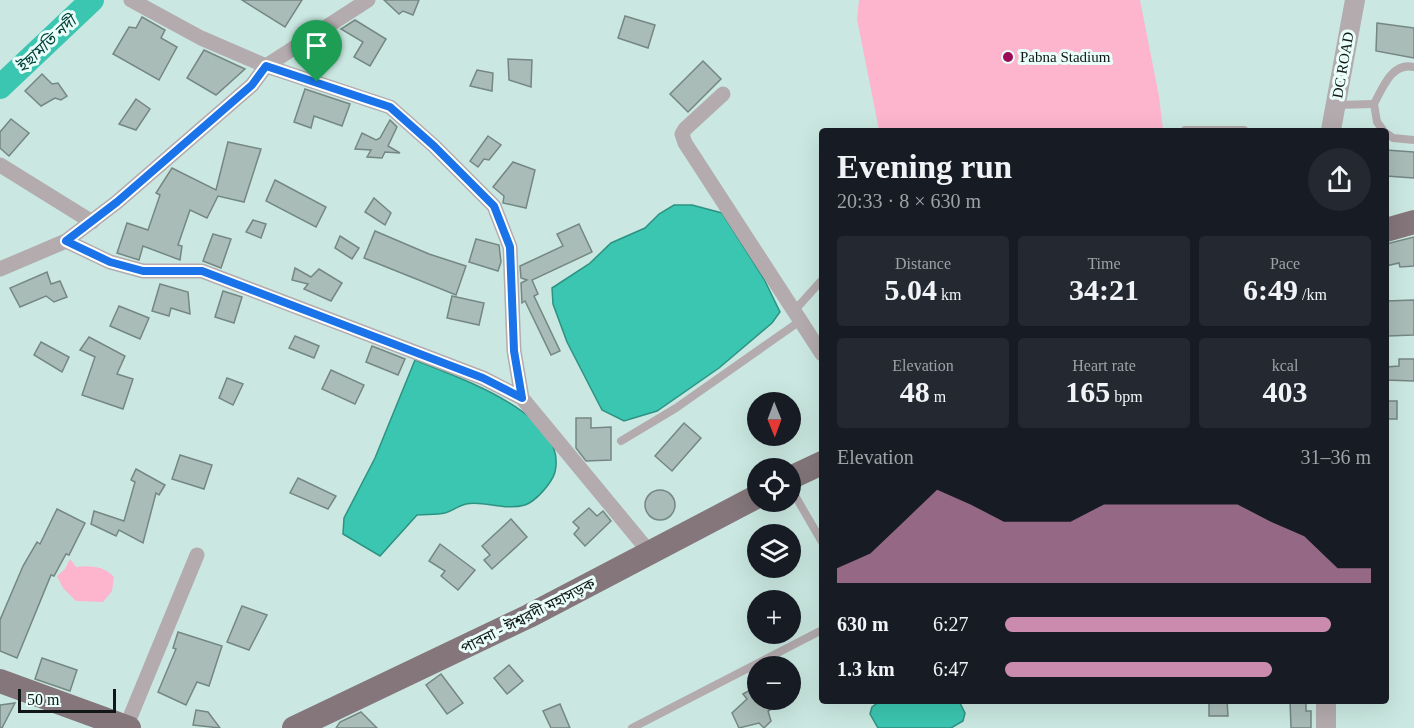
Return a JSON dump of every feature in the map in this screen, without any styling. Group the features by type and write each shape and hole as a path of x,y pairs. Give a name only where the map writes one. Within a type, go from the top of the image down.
{"main road":[{"path":"1389,229 1414,222"},
{"path":"801,473 819,464"},
{"name":"পাবনা - ঈশ্বরদী মহাসড়ক","path":"294,728 412,674 651,554 747,502"},
{"path":"0,681 128,727"}],"street":[{"path":"0,269 66,241 92,222 252,85 266,66 368,0"},
{"name":"DC ROAD","path":"1331,128 1355,0"},
{"path":"132,1 201,38 266,66 390,107 434,146 494,206 510,247 514,351 522,398"},
{"path":"723,94 685,129 682,134 685,143 819,349"},
{"path":"0,165 92,222"},
{"path":"66,241 110,262 143,271 202,271 483,378 522,398 651,554"},
{"path":"128,727 197,555"},
{"path":"1326,704 1326,728"}],"lane":[{"path":"1381,128 1377,122 1374,104 1395,69 1405,65 1414,67"},
{"path":"1336,105 1374,104"},
{"path":"1389,135 1393,138 1414,140"},
{"path":"621,441 676,408 797,316 819,284"},
{"path":"801,506 819,537"},
{"path":"632,728 819,632"}],"shaded area":[{"path":"0,0 1414,0 1414,728 0,728"},
{"name":"Pabna Stadium","path":"859,0 1140,0 1159,96 1163,128 879,128 857,19"},
{"path":"674,205 692,205 722,213 764,279 780,312 772,323 719,368 657,411 624,421 602,410 567,342 553,304 552,288 589,264 611,243 645,228 659,214"},
{"path":"415,360 481,388 528,416 545,432 555,451 555,472 543,491 525,505 510,507 473,503 445,513 417,515 380,556 343,534 344,518 375,458"},
{"path":"70,559 76,567 96,567 114,577 112,591 103,602 76,601 63,588 57,576 65,569"},
{"path":"876,704 960,704 965,713 963,721 951,728 878,728 870,714 872,707"}],"building":[{"path":"242,0 302,0 285,27"},
{"path":"384,0 419,0 413,15 403,11 399,14"},
{"path":"625,16 655,25 648,48 618,38"},
{"path":"142,17 165,30 161,38 177,47 159,80 113,54 129,27 136,28"},
{"path":"355,20 386,39 370,66 354,57 363,42 341,29"},
{"path":"1377,23 1414,28 1414,58 1376,51"},
{"path":"204,50 245,69 216,95 187,78"},
{"path":"508,59 532,60 531,87 509,80"},
{"path":"703,61 721,79 688,112 670,94"},
{"path":"477,70 493,73 492,91 470,86"},
{"path":"42,74 52,84 58,83 67,96 61,100 55,98 41,106 25,91"},
{"path":"305,89 350,104 342,126 314,116 311,128 294,122"},
{"path":"136,99 150,109 136,130 119,124"},
{"path":"11,119 29,133 9,156 0,148 0,132"},
{"path":"390,120 397,127 388,146 400,153 385,152 382,158 367,157 371,150 355,149 362,133 376,140 380,138"},
{"path":"488,136 501,145 489,160 484,159 478,167 470,161"},
{"path":"228,142 261,149 244,202 218,196 207,218 190,210 178,245 182,246 180,260 143,246 139,260 117,253 127,223 148,230 160,195 156,193 172,168 216,190"},
{"path":"1389,150 1414,152 1414,178 1389,176"},
{"path":"513,162 535,170 526,208 503,203 504,196 493,187"},
{"path":"275,180 326,207 316,227 266,201"},
{"path":"374,198 391,213 385,225 365,212"},
{"path":"253,220 266,224 261,238 246,232"},
{"path":"579,224 592,252 532,280 538,294 534,296 560,351 551,355 525,301 522,303 521,283 527,280 521,278 520,266 563,246 557,234"},
{"path":"375,231 429,254 466,266 456,295 364,258"},
{"path":"213,234 231,239 221,268 203,261"},
{"path":"340,236 359,248 352,259 335,248"},
{"path":"1414,237 1414,266 1400,267 1399,263 1389,265 1389,243"},
{"path":"476,239 499,245 501,262 498,271 469,262"},
{"path":"295,268 311,277 319,269 342,283 331,301 304,289 308,284 292,280"},
{"path":"47,272 51,284 60,281 67,297 54,302 46,296 20,307 10,288"},
{"path":"160,284 188,292 190,314 171,308 169,316 152,311"},
{"path":"223,291 242,297 234,323 215,317"},
{"path":"452,296 484,303 479,325 447,318"},
{"path":"1414,300 1414,335 1389,336 1389,301"},
{"path":"119,306 149,318 140,339 110,326"},
{"path":"295,336 319,346 314,358 289,348"},
{"path":"89,337 125,356 117,374 133,379 123,409 82,395 95,357 80,350"},
{"path":"41,342 69,357 62,372 34,355"},
{"path":"372,346 405,359 398,375 366,362"},
{"path":"1399,359 1414,359 1414,381 1389,380 1389,367 1399,366"},
{"path":"331,370 364,385 355,404 322,389"},
{"path":"227,378 243,384 233,405 219,398"},
{"path":"1389,401 1397,401 1397,419 1389,419"},
{"path":"576,418 591,418 591,428 611,427 611,460 586,461 576,448"},
{"path":"684,423 701,438 672,471 655,456"},
{"path":"180,455 212,465 204,489 172,479"},
{"path":"136,469 165,485 159,495 156,493 143,543 119,530 116,536 91,524 94,511 124,521 135,482 131,480"},
{"path":"298,478 336,496 328,509 290,493"},
{"path":"660,490 671,494 675,505 671,516 660,520 649,516 645,505 649,494"},
{"path":"589,508 597,516 603,511 611,521 585,546 574,534 579,528 573,522"},
{"path":"57,509 85,523 69,555 66,554 54,576 51,575 17,658 0,651 0,620 23,566 37,542 40,544"},
{"path":"511,519 527,537 492,569 484,560 490,555 482,546"},
{"path":"440,544 475,570 458,590 441,576 445,571 429,561"},
{"path":"242,606 267,615 249,650 227,642"},
{"path":"178,632 222,646 209,686 197,682 186,705 158,692 176,649 173,648"},
{"path":"42,658 77,670 70,691 35,679"},
{"path":"509,665 523,681 507,694 494,678"},
{"path":"441,674 463,703 447,714 426,685"},
{"path":"747,699 747,710 770,710 768,711 771,721 764,728 759,723 739,728 732,713"},
{"path":"15,703 2,728 0,728 0,705"},
{"path":"560,704 570,728 551,728 543,711"},
{"path":"1209,704 1227,704 1228,716 1209,716"},
{"path":"1290,704 1306,704 1306,711 1311,711 1311,728 1291,728"},
{"path":"196,710 208,712 220,728 193,725"},
{"path":"361,712 377,728 336,728 340,722"}],"waterway":[{"name":"ইছামতি নদী","path":"0,87 92,0"}],"place":[{"name":"Pabna Stadium","path":"1008,57"}],"route":[{"path":"266,66 317,82 390,107 434,146 494,206 510,247 514,351 522,398 483,378 202,271 143,271 110,262 66,241 117,202 252,85 266,66"}]}
